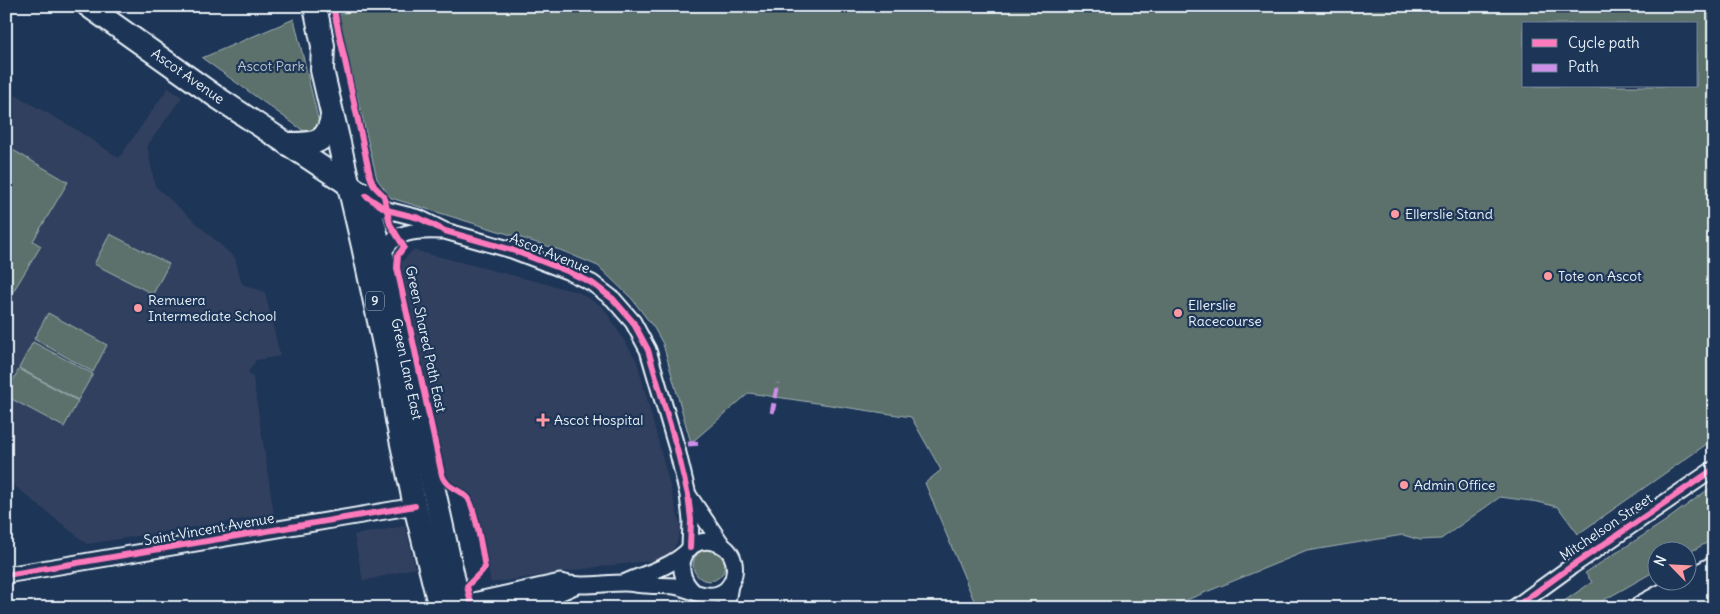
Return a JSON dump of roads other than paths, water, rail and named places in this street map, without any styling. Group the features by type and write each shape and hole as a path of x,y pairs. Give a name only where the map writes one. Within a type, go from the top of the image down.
{"highway":[{"path":"1644,608 1714,570"},
{"path":"1691,608 1714,595"}],"main road":[{"name":"Ascot Avenue","path":"88,6 209,91 366,196"},
{"name":"Green Lane East","path":"315,6 323,46 322,70 386,353 397,420 415,506 451,607"},
{"name":"Green Lane East","path":"323,46 337,67 366,196 382,256 451,607"},
{"path":"288,144 312,144 320,141 331,127 332,116"}],"street":[{"name":"Ascot Avenue","path":"366,196 387,210 419,218 445,231 512,250 567,271 592,283 613,299 633,322 648,350 677,449 688,495 692,520 688,551"},
{"name":"Ascot Avenue","path":"382,256 385,248 401,234 417,231 445,231"},
{"name":"Mitchelson Street","path":"1514,608 1564,571 1714,469"},
{"name":"Ascot Avenue","path":"688,495 723,546"},
{"name":"Saint Vincent Avenue","path":"6,575 415,506"},
{"path":"625,583 662,568 706,541 715,542 723,546 735,561 734,576 730,585 726,608"},
{"path":"688,551 680,570 686,585 711,608"},
{"path":"451,607 560,582 576,586 625,583 674,586 704,595 718,594 730,585"},
{"path":"513,606 548,598 576,586"}],"place":[{"name":"Ellerslie Stand","path":"1395,214"},
{"name":"Tote on Ascot","path":"1548,276"},
{"name":"Remuera Intermediate School","path":"138,308"},
{"name":"Ellerslie Racecourse","path":"1178,313"},
{"name":"Ascot Hospital","path":"543,420"},
{"name":"Admin Office","path":"1404,485"}],"park label":[{"name":"Ascot Park","path":"271,66"}]}
